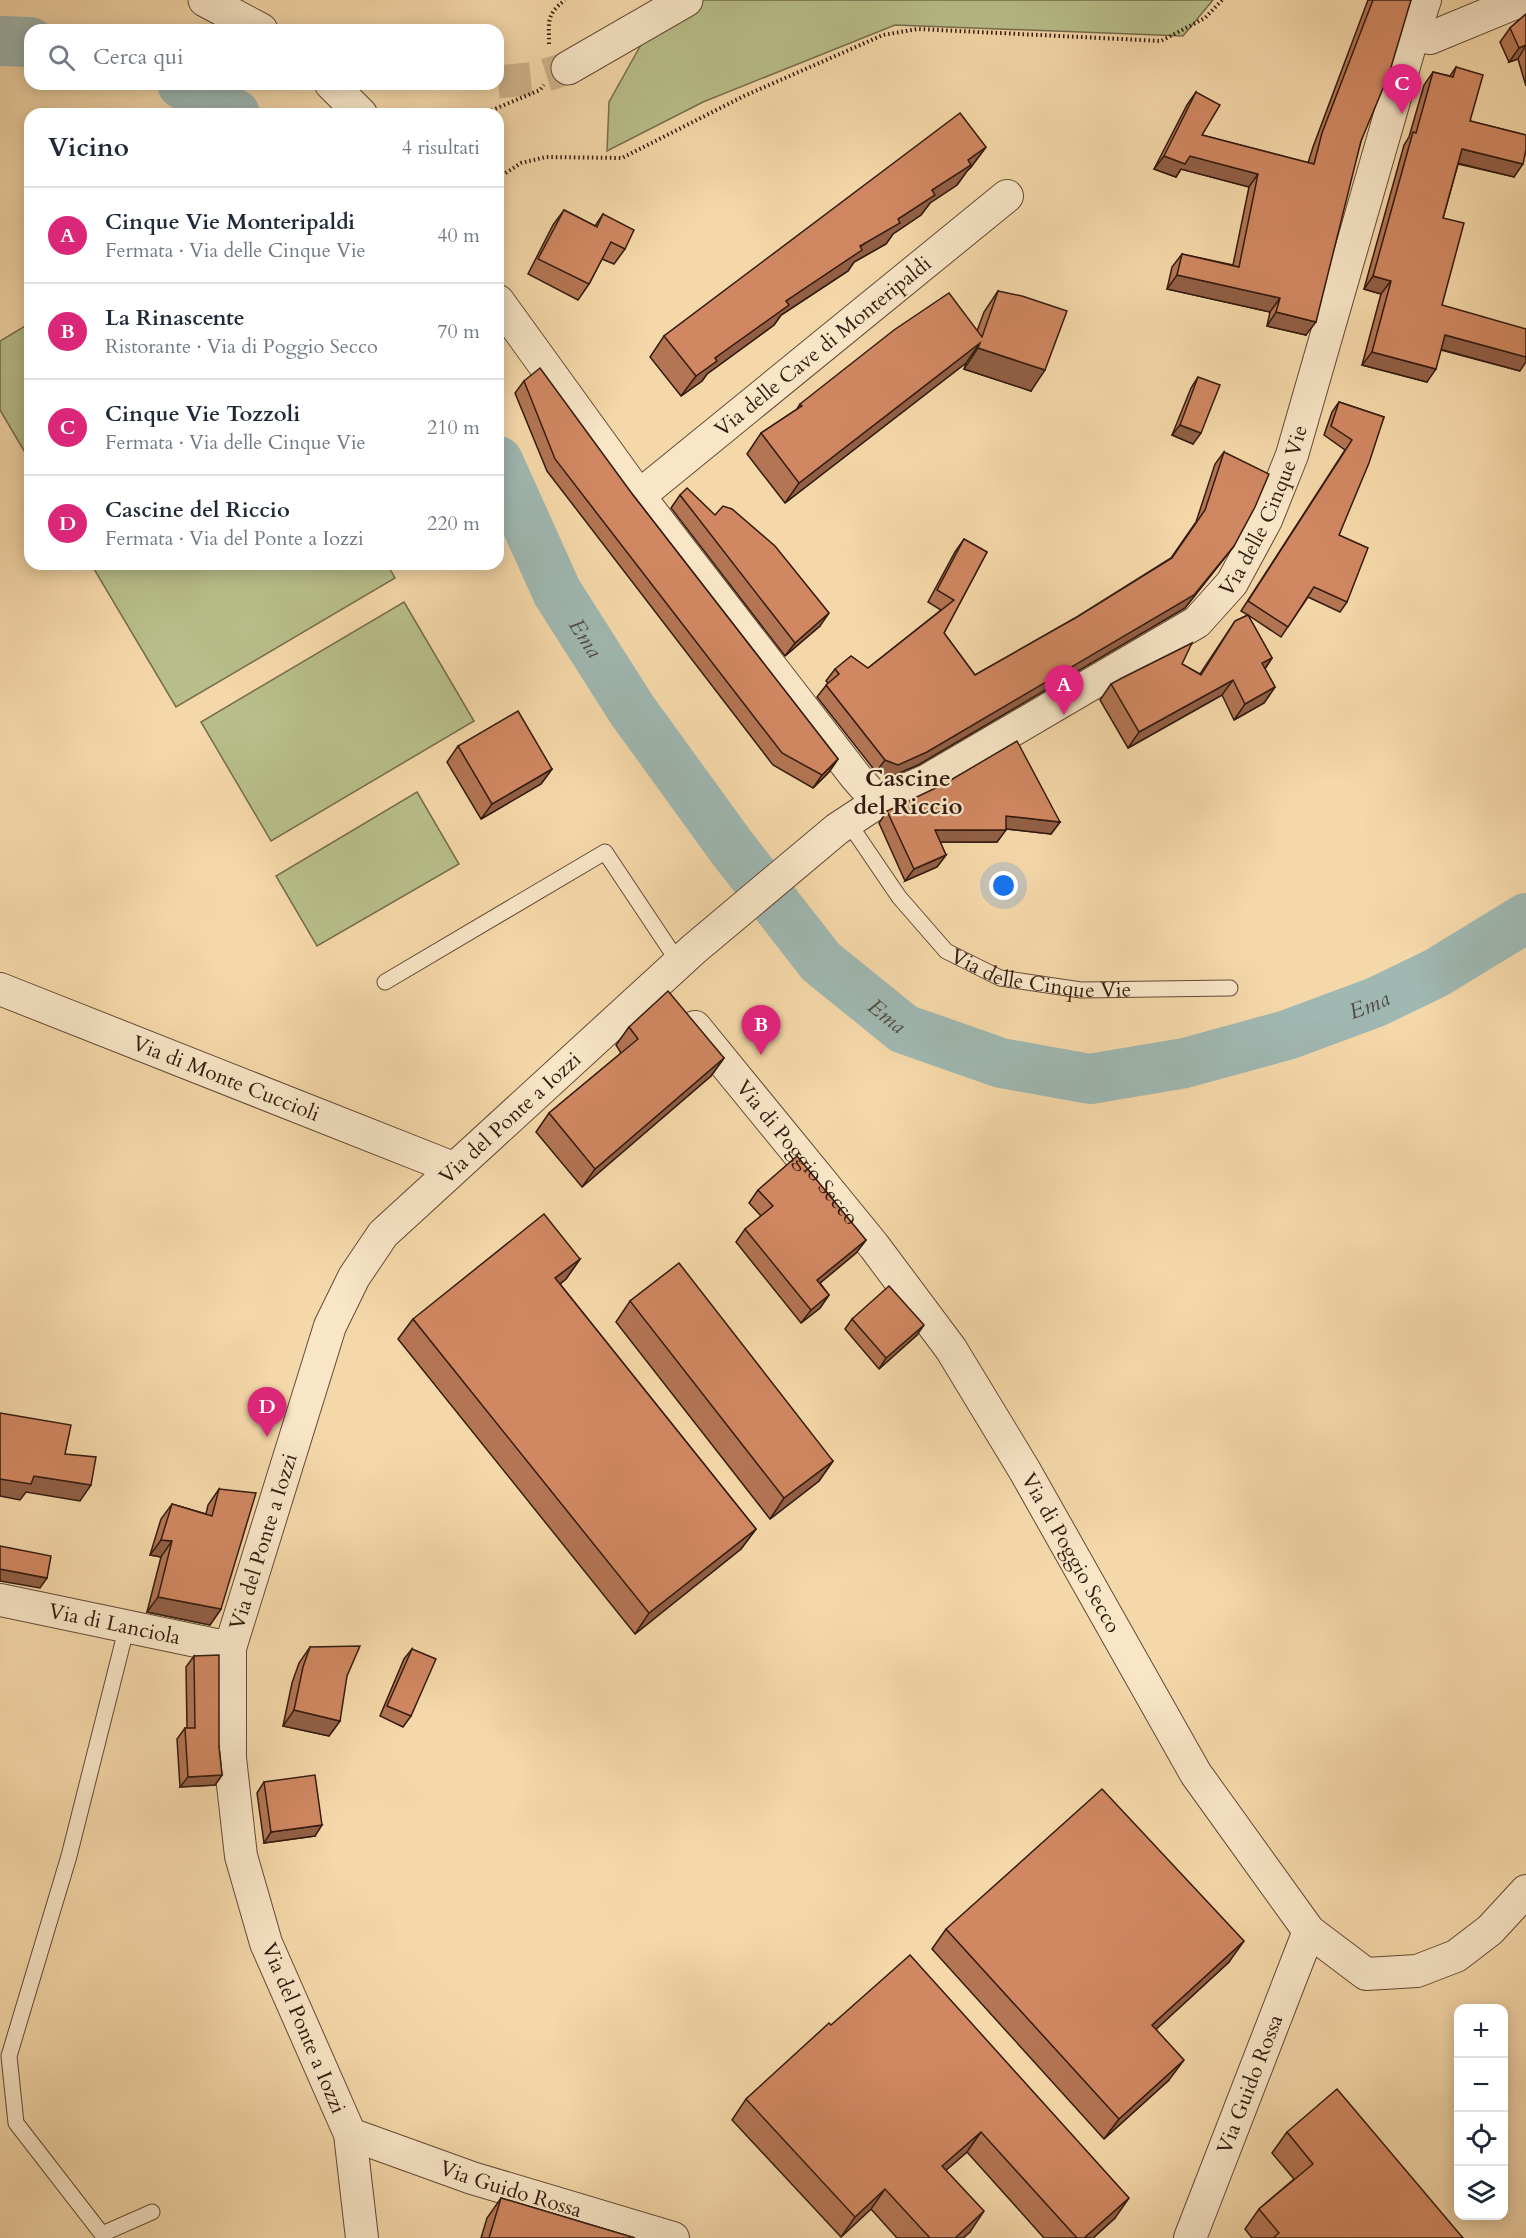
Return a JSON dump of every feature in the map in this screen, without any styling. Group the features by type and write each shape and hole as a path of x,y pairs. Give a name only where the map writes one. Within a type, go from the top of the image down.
{"street":[{"path":"205,0 250,24"},
{"path":"555,67 686,0"},
{"name":"Via delle Cinque Vie","path":"842,825 878,802 926,781 1197,622 1232,583 1266,520 1292,455 1425,0"},
{"path":"1413,35 1430,38 1522,0"},
{"path":"337,90 355,108"},
{"name":"Via delle Cave di Monteripaldi","path":"639,496 1007,196"},
{"path":"504,309 639,496 856,777 878,802"},
{"name":"Via del Ponte a Iozzi","path":"362,2238 350,2134 266,1943 241,1856 230,1758 230,1648 330,1326 354,1278 383,1234 677,965 842,825"},
{"name":"Via di Poggio Secco","path":"677,965 874,1246 951,1349 1025,1471 1196,1774 1309,1931 1366,1974 1417,1971 1456,1956 1490,1930 1526,1891"},
{"name":"Via di Monte Cuccioli","path":"0,989 453,1168"},
{"name":"Via di Lanciola","path":"0,1600 230,1648"},
{"name":"Via Guido Rossa","path":"1190,2238 1309,1931"},
{"name":"Via Guido Rossa","path":"350,2134 472,2178 673,2238"}],"lane":[{"name":"Via delle Cinque Vie","path":"842,825 899,897 946,951 1000,978 1081,990 1230,988"},
{"path":"385,982 604,852 677,965"},
{"path":"127,1626 69,1856 9,2056 16,2123 102,2234 152,2212"}],"path":[{"path":"497,108 540,90 555,67 551,16 553,10 565,0"},
{"path":"504,174 521,163 546,157 622,158 744,96 883,35 918,29 1161,41 1205,18 1222,0"}],"green space":[{"path":"666,0 1213,0 1183,36 895,25 703,102 607,151 609,102"},
{"path":"24,327 24,451 0,410 0,341"},
{"path":"95,570 390,570 395,578 176,707"},
{"path":"404,602 474,721 271,841 201,722"},
{"path":"417,792 459,864 317,946 276,876"}],"building":[{"path":"1373,0 1411,0 1389,74 1361,141 1316,322 1276,312 1280,298 1177,275 1182,254 1239,267 1258,174 1190,156 1185,164 1164,156 1196,92 1220,105 1202,135 1314,164 1322,133"},
{"path":"1526,14 1526,45 1519,48 1510,28"},
{"path":"1456,67 1483,75 1470,121 1526,135 1526,150 1523,164 1462,149 1443,218 1464,223 1442,305 1526,329 1526,357 1445,335 1436,369 1372,352 1391,281 1373,276 1413,132 1416,133 1433,72 1453,77"},
{"path":"960,113 986,147 968,160 971,165 932,190 935,195 898,219 900,223 860,246 862,250 786,301 789,305 715,358 717,361 696,376 664,336"},
{"path":"564,210 597,227 603,214 634,230 625,249 611,242 589,284 538,259"},
{"path":"998,291 1022,296 1067,311 1045,370 978,348 980,343 799,483 761,433 802,406 800,404 894,330 949,293 982,337"},
{"path":"540,368 633,495 838,759 822,775 782,753 555,459 524,381"},
{"path":"1198,377 1220,385 1201,433 1180,425"},
{"path":"1339,402 1384,417 1369,463 1339,535 1368,548 1347,602 1314,587 1288,627 1248,601 1352,440 1331,426"},
{"path":"1224,452 1269,474 1255,507 1234,546 1194,595 927,752 898,765 885,760 826,685 839,674 835,669 851,656 868,668 954,600 937,590 964,539 987,552 944,633 975,675 1077,617 1172,558 1205,510"},
{"path":"687,488 715,515 723,506 732,509 775,546 829,613 795,643 680,495"},
{"path":"1248,615 1272,658 1262,663 1275,687 1245,704 1233,680 1139,732 1111,684 1192,643 1182,664 1201,675 1235,621"},
{"path":"518,711 552,769 492,804 458,746"},
{"path":"1017,741 1060,822 1006,816 1006,830 935,830 946,855 914,869 887,811 944,784"},
{"path":"668,991 724,1058 595,1169 549,1113 638,1039 629,1027"},
{"path":"797,1156 866,1240 817,1280 829,1295 811,1310 745,1229 773,1206 758,1190"},
{"path":"544,1214 580,1259 555,1278 756,1529 649,1613 413,1319"},
{"path":"679,1263 833,1461 784,1498 630,1301"},
{"path":"889,1286 924,1325 886,1358 852,1319"},
{"path":"0,1413 71,1425 65,1454 96,1457 91,1485 34,1476 31,1484 0,1479"},
{"path":"219,1489 256,1493 221,1609 158,1597 172,1541 161,1540 172,1504 212,1516"},
{"path":"0,1546 51,1556 47,1578 0,1569"},
{"path":"360,1646 347,1676 340,1721 294,1710 303,1667 310,1647"},
{"path":"412,1649 436,1659 411,1716 387,1706"},
{"path":"219,1655 219,1747 222,1775 188,1777 185,1728 195,1728 194,1656"},
{"path":"315,1775 322,1825 271,1832 264,1782"},
{"path":"1102,1789 1244,1941 1152,2025 1184,2060 1119,2119 946,1929"},
{"path":"910,1955 1129,2198 1084,2238 1077,2238 981,2132 942,2166 984,2211 955,2238 930,2238 885,2189 855,2217 746,2099 829,2023 831,2025"},
{"path":"1337,2089 1463,2238 1273,2238 1279,2233 1259,2209 1313,2164 1287,2132"},
{"path":"501,2198 635,2238 489,2238"}],"waterway":[{"name":"Ema","path":"0,41 24,42"},
{"name":"Ema","path":"193,90 224,108"},
{"name":"Ema","path":"504,474 557,592 632,710 732,848 821,962 904,1029 1001,1063 1090,1079 1185,1063 1287,1035 1376,1002 1436,973 1526,918"}],"tunnel":[{"path":"504,81 537,78 568,68"}],"place":[{"name":"Cinque Vie Tozzoli","path":"1402,114"},
{"name":"Cinque Vie Monteripaldi","path":"1064,715"},
{"name":"La Rinascente","path":"761,1055"},
{"name":"Cascine del Riccio","path":"267,1437"}],"district":[{"name":"Cascine del Riccio","path":"908,792"}]}
